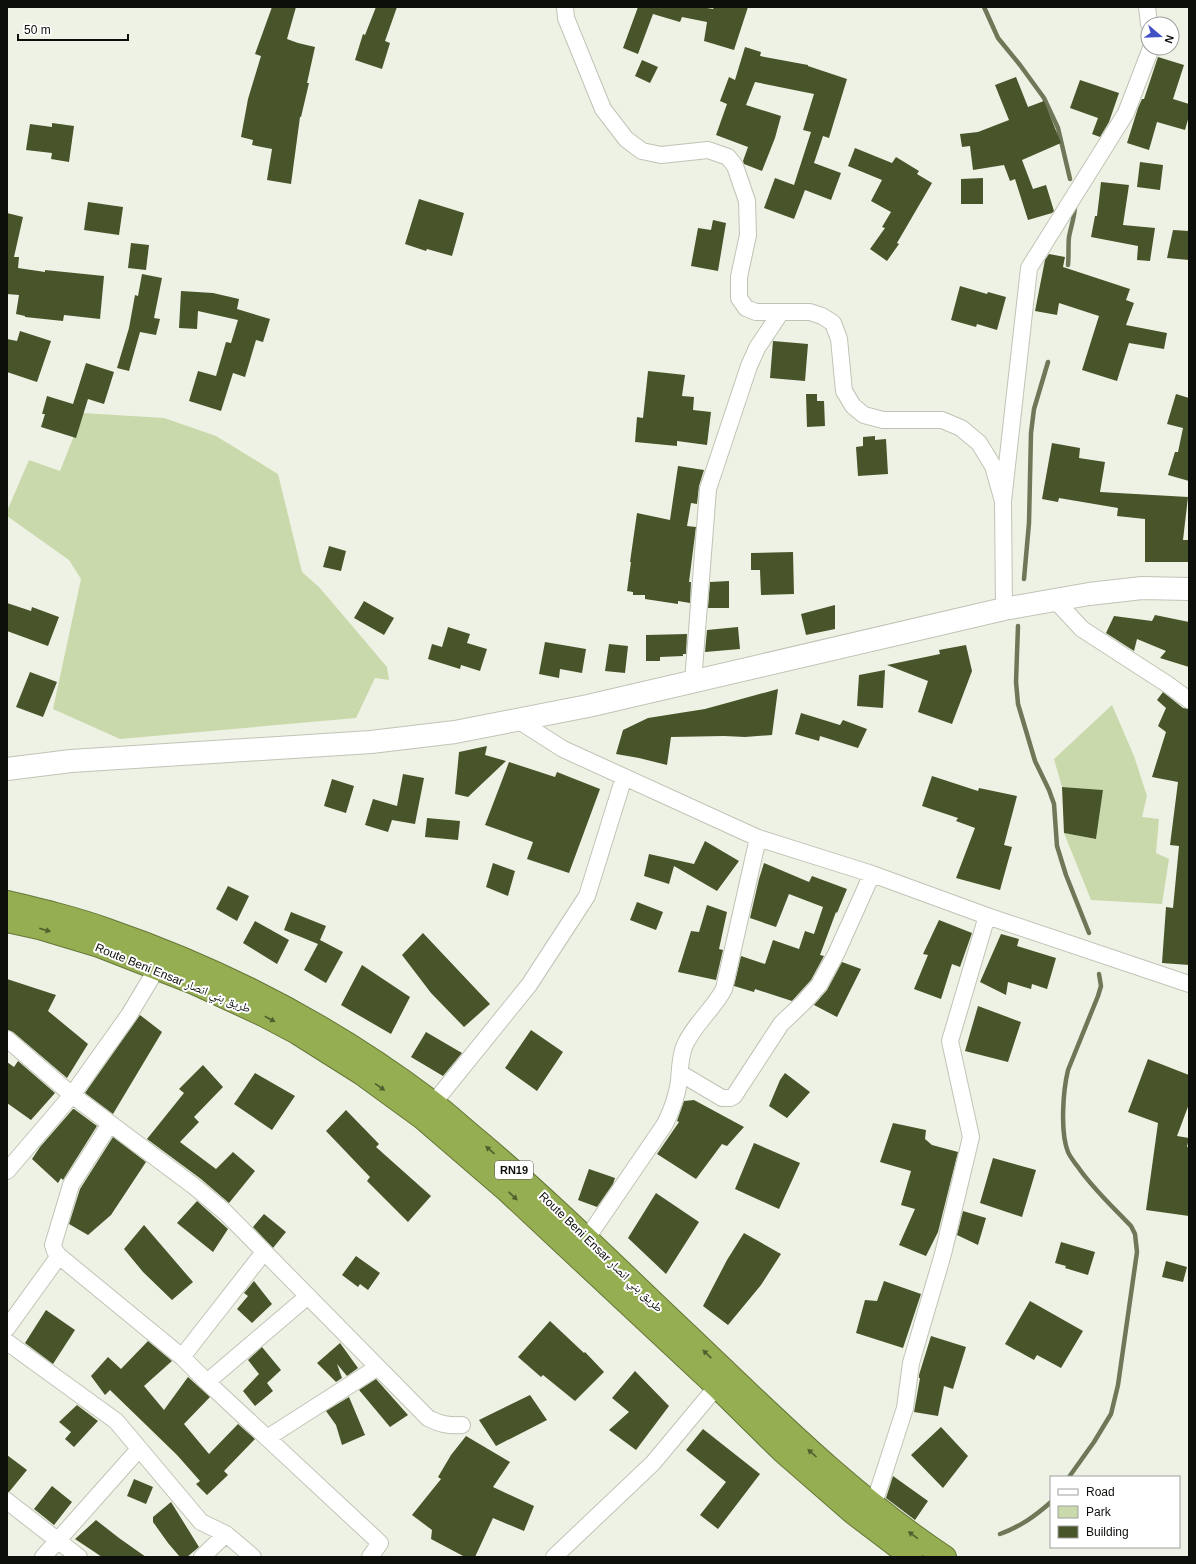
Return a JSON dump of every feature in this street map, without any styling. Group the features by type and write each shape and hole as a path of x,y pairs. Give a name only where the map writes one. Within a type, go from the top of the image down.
{"highway":[{"name":"Route Beni Ensar طريق بني انصار","path":"7,902 46,911 107,929 162,960"},
{"name":"Route Beni Ensar طريق بني انصار","path":"7,921 39,928 99,946 162,960 237,982 306,1018 371,1058 427,1110 526,1181 581,1246 723,1380 775,1419 824,1464 870,1515 889,1549 911,1557"},
{"name":"Route Beni Ensar طريق بني انصار","path":"870,1515 945,1557"}],"street":[{"path":"565,7 566,18 603,109 626,140 642,151 660,155 708,150 728,157 735,166 747,202 748,235 740,277 739,298 746,308 756,312 810,312 822,316 833,323 839,339 844,391 853,406 864,415 883,420 942,420 961,428 979,443 993,466 1003,501"},
{"path":"1004,609 1003,501 1029,268 1126,113 1149,56"},
{"path":"693,682 708,489 749,366 757,348 781,312"},
{"path":"7,769 71,762 371,742 455,732 588,706 1004,609 1088,594 1142,588 1189,589"},
{"path":"1055,600 1082,629 1189,700"},
{"path":"516,719 563,749 758,838 872,874 987,916 1189,984"},
{"path":"427,1110 529,985 587,896 624,777"},
{"path":"581,1246 665,1124 674,1103 684,1049 688,1038 724,989 758,838"},
{"path":"680,1072 722,1098 730,1098 734,1096 781,1024 819,985 836,954 872,874"},
{"path":"870,1515 906,1408 912,1363 943,1254 971,1137 950,1041 987,916"},
{"path":"7,1171 72,1095 129,1015 162,960"},
{"path":"7,1039 72,1095 195,1187 225,1212 428,1418 449,1426 462,1425"},
{"path":"110,1124 71,1184 54,1245 55,1250 59,1256 182,1357 380,1543 370,1557"},
{"path":"182,1357 264,1252"},
{"path":"7,1328 59,1256"},
{"path":"207,1382 308,1296"},
{"path":"7,1342 116,1421 201,1522 226,1534 253,1557"},
{"path":"267,1438 378,1367"},
{"path":"554,1557 652,1463 723,1380"},
{"path":"43,1557 139,1449"},
{"path":"7,1501 79,1557"},
{"path":"202,1557 226,1534"}],"green space":[{"path":"83,413 164,418 216,436 278,474 302,572 320,588 387,667 389,680 375,678 356,718 120,739 53,709 81,579 69,560 7,516 7,511 29,460 60,471"},
{"path":"1112,705 1134,756 1147,796 1142,817 1159,819 1156,853 1169,859 1162,904 1091,900 1064,833 1096,839 1103,790 1062,787 1054,759"}],"building":[{"path":"272,7 296,7 287,39 315,47 307,83 309,83 300,117 291,184 267,180 272,149 252,145 253,140 241,137 248,99 261,56 255,54"},
{"path":"376,7 397,7 385,41 390,43 382,69 355,60 363,34 365,35"},
{"path":"638,7 701,7 713,9 714,7 748,7 734,50 704,41 707,22 682,17 680,22 653,14 638,54 623,48"},
{"path":"745,47 761,52 760,56 808,65 847,79 829,138 823,136 814,163 841,173 831,200 805,190 794,219 764,208 775,178 794,185 811,132 803,130 814,94 755,82 746,105 781,116 775,138 762,171 744,164 743,161 748,147 716,135 727,104 720,101 729,77 735,80"},
{"path":"1158,57 1184,65 1173,99 1189,104 1189,116 1185,130 1157,122 1149,150 1127,143 1138,108 1142,99 1144,99"},
{"path":"642,60 658,67 650,83 635,76"},
{"path":"1016,77 1028,107 1044,101 1061,143 1022,160 1033,189 1046,185 1054,211 1052,213 1028,220 1015,179 1010,181 1004,165 973,170 970,146 962,147 960,134 978,132 1009,120 995,85"},
{"path":"1080,80 1119,93 1109,122 1100,137 1092,134 1098,118 1070,108"},
{"path":"52,123 74,126 69,162 51,159 52,153 26,150 30,124 52,127"},
{"path":"855,148 892,163 896,157 919,171 917,174 932,183 897,243 899,244 887,261 870,249 885,228 882,227 891,212 871,201 882,180 848,166"},
{"path":"1140,162 1163,165 1160,190 1137,187"},
{"path":"983,178 983,204 961,204 961,179"},
{"path":"1101,182 1129,185 1123,225 1155,228 1150,261 1137,260 1138,246 1091,237 1095,216 1097,216"},
{"path":"419,199 464,213 452,256 427,249 426,251 405,244"},
{"path":"88,202 123,207 119,235 84,230"},
{"path":"7,213 23,217 14,257 19,257 18,268 45,272 45,270 104,276 100,319 64,315 63,321 25,317 16,314 19,295 7,294"},
{"path":"713,220 726,223 718,271 691,266 698,228 711,230"},
{"path":"1173,230 1189,231 1189,260 1167,258"},
{"path":"131,243 149,245 146,270 128,268"},
{"path":"1049,254 1065,257 1063,267 1130,289 1126,300 1134,303 1126,325 1167,333 1164,349 1129,343 1117,381 1082,370 1099,316 1059,303 1057,315 1035,311 1045,260"},
{"path":"142,274 162,278 154,318 160,319 156,335 140,332 129,371 117,368 129,328 135,295 138,296"},
{"path":"960,286 987,294 988,292 1006,297 997,330 977,324 976,327 951,320"},
{"path":"181,291 213,293 239,299 237,309 270,319 263,342 256,340 245,377 233,373 221,411 189,401 198,371 216,376 226,342 231,343 238,320 198,311 197,329 179,328"},
{"path":"20,331 51,341 37,382 7,372 7,339 17,341"},
{"path":"773,341 808,344 805,381 770,378"},
{"path":"86,363 114,372 104,404 88,399 76,438 41,427 45,414 42,414 47,396 73,404"},
{"path":"648,371 685,375 682,396 694,397 693,410 711,412 707,445 677,441 677,446 635,442 637,417 643,418"},
{"path":"806,394 817,394 817,401 824,401 825,426 807,427"},
{"path":"1176,394 1189,398 1189,481 1168,475 1175,452 1178,452 1183,428 1167,424"},
{"path":"875,436 875,440 886,439 888,474 858,476 856,447 863,446 863,437"},
{"path":"1052,443 1080,448 1079,458 1105,462 1100,492 1188,497 1183,540 1189,540 1189,562 1145,562 1145,519 1117,516 1118,508 1059,498 1058,502 1042,499"},
{"path":"678,466 704,470 699,486 697,504 691,503 687,526 696,527 689,582 691,582 690,603 678,601 678,604 645,599 645,595 633,595 633,592 627,591 637,513 670,520"},
{"path":"329,546 346,551 341,571 323,567"},
{"path":"793,552 794,594 761,595 760,570 751,570 751,553"},
{"path":"729,581 729,608 708,608 710,582"},
{"path":"364,601 394,618 384,635 354,618"},
{"path":"7,603 31,611 32,607 59,617 48,646 7,631"},
{"path":"835,605 835,629 806,635 801,614"},
{"path":"1155,615 1189,622 1189,667 1160,658 1166,651 1137,639 1134,651 1106,633 1114,616 1152,621"},
{"path":"448,627 470,634 467,643 487,649 480,671 461,665 460,669 428,659 432,644 442,647"},
{"path":"738,627 740,649 705,652 707,630"},
{"path":"687,634 686,654 683,654 683,656 660,657 660,661 646,661 646,635"},
{"path":"545,642 586,649 582,673 560,669 559,678 539,674"},
{"path":"609,644 628,646 625,673 605,671"},
{"path":"966,645 972,671 952,724 918,712 928,681 887,665 940,654 939,650"},
{"path":"885,670 883,708 857,706 859,675"},
{"path":"30,672 57,682 43,717 16,707"},
{"path":"778,689 772,735 745,737 671,737 667,765 616,754 623,730 648,718 705,709"},
{"path":"1163,692 1183,708 1189,709 1189,965 1162,963 1166,907 1173,908 1179,846 1170,845 1178,782 1152,777 1166,732 1158,726 1166,708 1157,700"},
{"path":"801,713 840,725 843,720 867,729 858,748 820,736 819,741 795,734"},
{"path":"487,746 485,755 506,761 468,797 455,794 459,752"},
{"path":"509,762 555,777 557,772 600,789 569,873 527,859 533,842 485,825"},
{"path":"403,774 424,778 415,824 392,820 388,832 365,825 373,799 397,806"},
{"path":"932,776 978,791 979,788 1017,796 1004,845 1012,847 1000,890 956,878 975,828 956,821 958,818 922,806"},
{"path":"332,779 354,786 346,813 324,806"},
{"path":"1062,787 1103,790 1096,839 1064,833"},
{"path":"427,818 460,821 458,840 425,837"},
{"path":"705,841 739,861 717,891 674,866 669,884 644,876 649,854 694,864"},
{"path":"493,863 515,871 508,896 486,887"},
{"path":"764,863 809,882 812,876 847,889 837,913 836,912 820,955 824,956 811,980 792,1001 755,989 754,992 734,986 741,956 765,964 773,940 799,949 805,931 814,934 823,907 789,894 776,927 750,918"},
{"path":"228,886 249,896 237,921 216,909"},
{"path":"637,902 663,912 656,930 630,920"},
{"path":"707,905 727,912 719,949 723,950 716,980 678,972 691,931 699,932"},
{"path":"291,912 326,926 320,940 343,952 326,983 304,970 318,944 284,930"},
{"path":"939,920 972,933 960,967 952,964 941,999 914,989 928,955 923,954"},
{"path":"255,921 289,940 277,964 243,943"},
{"path":"423,933 490,1004 464,1027 431,993 402,955"},
{"path":"1001,934 1019,939 1017,946 1056,958 1047,989 1032,984 1031,989 1008,982 1006,995 980,982"},
{"path":"842,962 861,969 837,1017 814,1005 827,990"},
{"path":"362,965 410,997 391,1034 341,1005"},
{"path":"7,979 56,995 48,1011 88,1044 67,1078 13,1032 7,1030"},
{"path":"978,1006 1021,1022 1008,1062 965,1051"},
{"path":"140,1015 162,1032 113,1114 85,1093"},
{"path":"531,1030 563,1052 537,1091 505,1068"},
{"path":"426,1032 462,1053 443,1076 411,1057"},
{"path":"1148,1059 1189,1075 1189,1104 1177,1136 1189,1138 1187,1147 1189,1147 1189,1216 1146,1210 1158,1123 1128,1112"},
{"path":"18,1061 55,1093 31,1120 7,1103 7,1062 14,1067"},
{"path":"203,1065 223,1087 194,1117 199,1122 180,1142 216,1169 233,1152 255,1171 229,1203 201,1179 147,1139 184,1093 179,1089"},
{"path":"255,1073 295,1096 272,1130 234,1104"},
{"path":"785,1073 810,1092 787,1118 769,1106 780,1080"},
{"path":"694,1100 744,1127 727,1146 722,1144 696,1179 657,1154 679,1122 677,1121 684,1101"},
{"path":"73,1109 97,1126 63,1180 61,1178 58,1183 32,1159 40,1147"},
{"path":"346,1110 379,1144 376,1147 431,1196 408,1222 367,1181 370,1177 326,1131"},
{"path":"893,1123 926,1130 925,1139 932,1145 958,1152 938,1232 926,1256 899,1245 915,1209 901,1205 911,1171 880,1162"},
{"path":"113,1137 146,1162 111,1215 88,1235 69,1224 80,1189"},
{"path":"754,1143 800,1163 779,1209 735,1189"},
{"path":"993,1158 1036,1170 1022,1217 980,1203"},
{"path":"589,1169 615,1178 613,1184 597,1207 578,1200"},
{"path":"656,1193 699,1222 666,1274 628,1238"},
{"path":"197,1201 228,1229 213,1252 177,1223"},
{"path":"963,1211 986,1218 978,1245 957,1235"},
{"path":"264,1214 286,1232 273,1248 253,1227"},
{"path":"144,1225 193,1282 172,1300 143,1272 124,1249"},
{"path":"744,1233 781,1254 761,1285 728,1325 703,1306 727,1260"},
{"path":"1061,1242 1095,1252 1088,1275 1065,1268 1066,1266 1055,1263"},
{"path":"356,1256 380,1273 368,1290 360,1284 358,1287 342,1275"},
{"path":"1166,1261 1187,1267 1183,1282 1162,1277"},
{"path":"254,1281 272,1304 252,1323 237,1309 248,1296 244,1293"},
{"path":"884,1281 921,1294 903,1348 856,1333 865,1300 877,1301"},
{"path":"1030,1301 1083,1331 1061,1368 1037,1355 1034,1360 1005,1344"},
{"path":"46,1310 75,1330 53,1364 25,1343"},
{"path":"550,1321 584,1353 585,1352 604,1372 575,1401 543,1375 541,1377 518,1357"},
{"path":"931,1336 966,1347 953,1389 944,1386 938,1416 914,1412 920,1378 919,1375"},
{"path":"148,1341 172,1361 144,1386 164,1410 188,1377 210,1397 184,1424 209,1454 238,1424 255,1439 224,1471 228,1475 207,1495 196,1484 200,1481 177,1455 110,1390 105,1395 91,1376 108,1357 121,1369"},
{"path":"340,1343 358,1368 347,1376 337,1364 342,1378 336,1382 317,1363"},
{"path":"262,1347 281,1370 267,1383 273,1391 255,1406 243,1391 259,1374 248,1360"},
{"path":"635,1371 669,1406 636,1450 609,1430 629,1412 612,1398"},
{"path":"376,1379 408,1415 390,1427 359,1390"},
{"path":"530,1395 547,1420 496,1446 479,1420"},
{"path":"349,1397 365,1435 342,1445 336,1425 326,1411"},
{"path":"77,1405 98,1421 74,1447 65,1439 71,1432 59,1422"},
{"path":"941,1427 968,1456 943,1488 911,1455"},
{"path":"703,1429 760,1474 718,1529 700,1515 726,1482 686,1450"},
{"path":"466,1436 510,1462 493,1487 534,1506 524,1531 493,1518 475,1557 465,1557 431,1539 432,1530 412,1515 441,1479 438,1477 451,1455"},
{"path":"7,1455 27,1470 9,1492 7,1492"},
{"path":"893,1476 928,1501 915,1520 886,1498"},
{"path":"134,1479 153,1487 146,1504 127,1496"},
{"path":"52,1486 72,1502 54,1525 34,1509"},
{"path":"171,1502 199,1547 187,1557 180,1557 153,1522 153,1517"},
{"path":"96,1520 146,1557 102,1557 75,1539"}],"waterway":[{"path":"984,7 998,38 1044,98 1058,128 1070,179"},
{"path":"1068,265 1069,237 1074,217 1075,205"},
{"path":"1024,579 1029,523 1031,433 1034,409 1048,362"},
{"path":"1018,626 1016,682 1018,704 1035,761 1054,804 1057,846 1066,875 1089,933"},
{"path":"1070,1476 1094,1442 1111,1414 1118,1385 1137,1252 1135,1234 1131,1226 1084,1175 1068,1152 1065,1144 1063,1111 1068,1070 1098,996 1101,986 1099,974"},
{"path":"1000,1534 1027,1521 1050,1503"}]}
